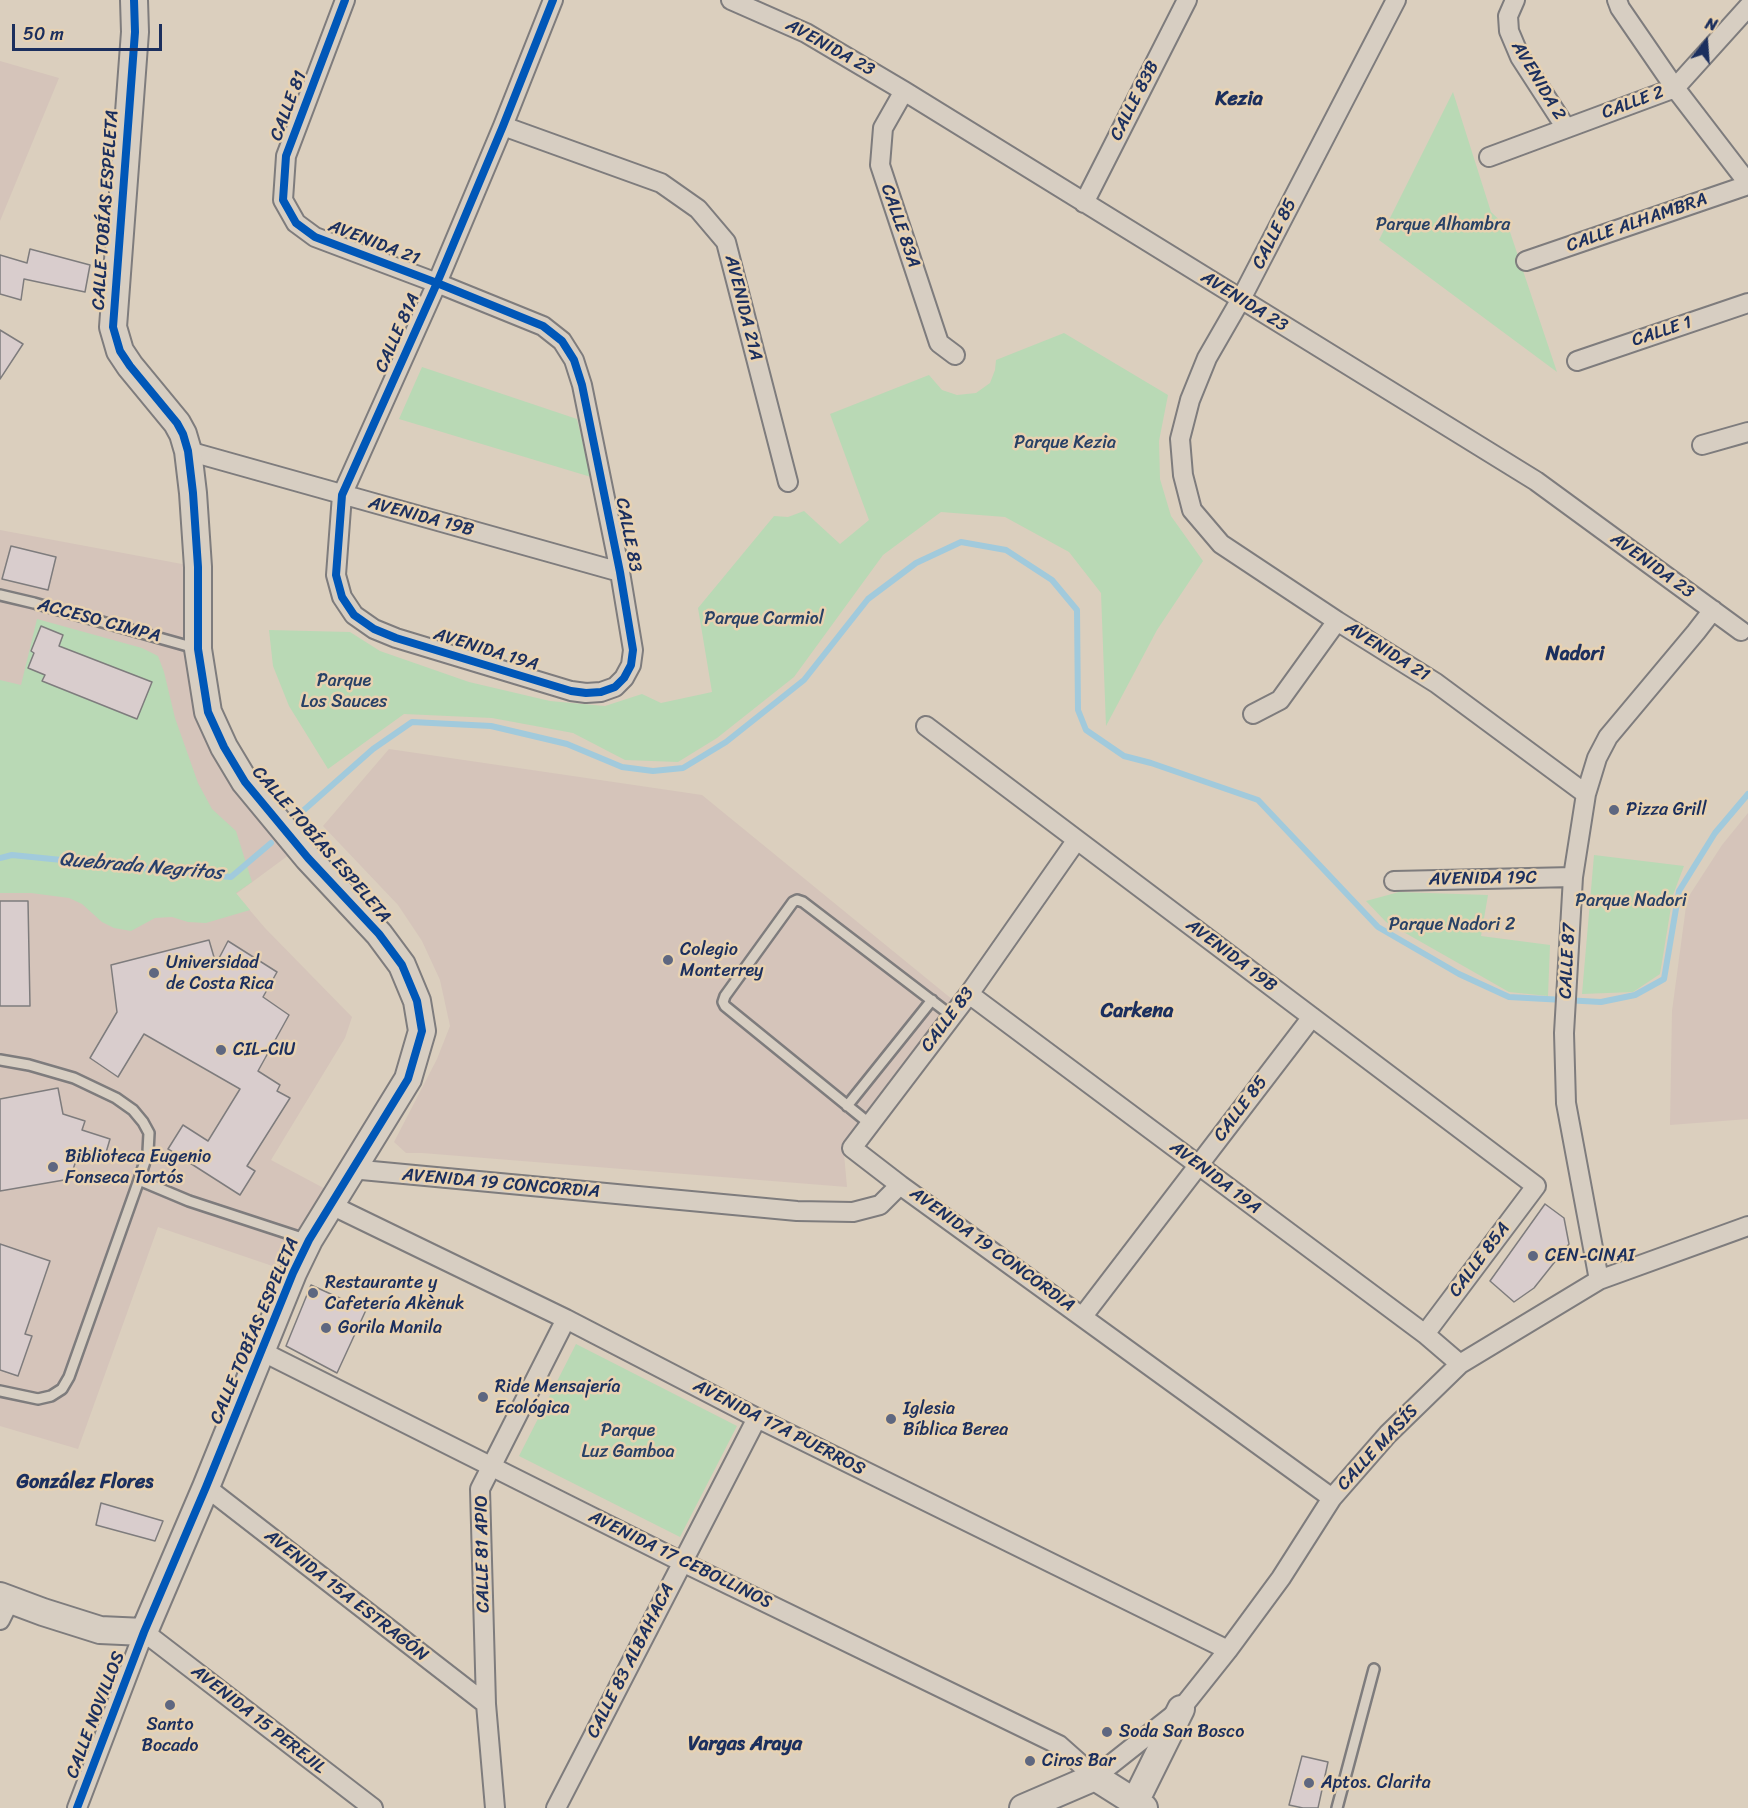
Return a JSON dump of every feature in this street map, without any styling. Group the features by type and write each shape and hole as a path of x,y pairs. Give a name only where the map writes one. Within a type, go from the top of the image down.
{"street":[{"name":"CALLE TOBÍAS ESPELETA","path":"134,0 135,32 113,327 120,351 129,366 177,423 188,451 198,567 198,649 208,712 244,782 308,858 379,934 402,965 417,1001 422,1031 408,1079 351,1169 292,1273 206,1487 144,1632"},
{"name":"CALLE 81","path":"296,223 283,200 286,156 345,0"},
{"name":"CALLE 81A","path":"354,615 342,597 336,575 342,495 504,126 553,0"},
{"name":"CALLE 83B","path":"1084,203 1187,0"},
{"name":"CALLE 85","path":"1192,510 1183,475 1180,439 1190,400 1207,358 1241,299 1396,0"},
{"name":"AVENIDA 2","path":"1515,0 1508,16 1509,31 1520,57 1566,128"},
{"path":"1617,0 1620,8 1675,88 1748,184"},
{"name":"AVENIDA 23","path":"738,1 806,33 904,91 1536,481 1741,631"},
{"name":"CALLE 2","path":"1488,157 1675,88 1748,7"},
{"name":"CALLE 83A","path":"904,91 883,128 880,165 939,343 955,356"},
{"name":"AVENIDA 21A","path":"504,126 661,183 698,209 726,242 788,482"},
{"name":"CALLE ALHAMBRA","path":"1526,261 1748,184"},
{"name":"AVENIDA 21","path":"296,223 315,237 543,326 562,341 574,360 582,385"},
{"name":"CALLE 1","path":"1576,361 1748,303"},
{"name":"CALLE 83","path":"582,385 620,572 633,650 631,665 624,678 615,687"},
{"path":"1702,445 1748,432"},
{"name":"AVENIDA 19B","path":"188,451 620,572"},
{"name":"AVENIDA 21","path":"1192,510 1221,544 1436,683 1586,794"},
{"name":"CALLE 87","path":"1599,1280 1566,1103 1564,1034 1573,877 1586,794 1597,758 1608,737 1713,610"},
{"name":"AVENIDA 19A","path":"354,615 374,629 396,638 571,691 601,692 615,687"},
{"path":"1253,714 1280,700 1337,621"},
{"name":"AVENIDA 19B","path":"926,726 1536,1186"},
{"name":"CALLE 83","path":"900,1185 852,1148 969,994 1076,841"},
{"name":"AVENIDA 19C","path":"1394,881 1573,877"},
{"name":"AVENIDA 19A","path":"969,994 1425,1334 1460,1364"},
{"name":"CALLE 85","path":"1083,1316 1312,1017"},
{"name":"AVENIDA 19 CONCORDIA","path":"351,1169 796,1211 853,1212 871,1208 880,1205 900,1185 1332,1498"},
{"name":"CALLE 85A","path":"1425,1334 1536,1186"},
{"name":"AVENIDA 17A PUERROS","path":"331,1205 566,1319 757,1418 1228,1650"},
{"name":"CALLE MASÍS","path":"1095,1777 1181,1709 1281,1578 1332,1498 1388,1434 1460,1364 1599,1280 1748,1226"},
{"name":"CALLE 81 APIO","path":"495,1808 486,1704 480,1490 566,1319"},
{"name":"AVENIDA 17 CEBOLLINOS","path":"261,1351 682,1562 1059,1745 1095,1777"},
{"name":"CALLE 83 ALBAHACA","path":"556,1808 757,1418"},
{"name":"AVENIDA 15A ESTRAGÓN","path":"206,1487 486,1704"},
{"path":"3,1605 100,1630 144,1632"},
{"name":"CALLE NOVILLOS","path":"77,1808 144,1632"},
{"name":"AVENIDA 15 PEREJIL","path":"144,1632 373,1808"},
{"path":"1139,1805 1181,1709"},
{"path":"1023,1808 1095,1777 1139,1805 1164,1808"}],"lane":[{"name":"ACCESO CIMPA","path":"0,595 198,649"},
{"path":"870,1124 725,1006 723,1002 725,996 793,902 797,900 803,902 952,1016"},
{"path":"847,1106 932,1000"},
{"path":"0,1060 29,1065 74,1078 116,1098 133,1110 148,1132 148,1152 69,1377 62,1389 51,1396 38,1399 0,1391"},
{"path":"138,1180 189,1201 309,1240"},
{"path":"1337,1808 1374,1669"}],"shaded area":[{"path":"0,61 59,78 0,221"},
{"name":"Universidad de Costa Rica","path":"0,530 198,567 208,712 297,849 236,894 265,928 352,1017 345,1038 271,1160 331,1192 293,1273 158,1227 78,1449 0,1426"},
{"name":"Colegio Monterrey","path":"389,749 702,795 953,1000 843,1143 847,1187 406,1153 394,1142 437,1059 450,1026 440,980 422,941 398,905 323,826"},
{"path":"1748,813 1748,1119 1670,1125 1672,1011 1687,899 1722,845"}],"green space":[{"name":"Parque Alhambra","path":"1453,92 1491,212 1509,229 1557,372 1379,240"},
{"path":"1064,333 1168,395 1159,441 1160,479 1171,516 1203,561 1157,630 1106,726 1101,593 1069,552 1005,517 941,512 883,555 794,677 717,738 678,762 625,760 573,733 492,718 404,714 328,769 289,706 273,666 269,630 350,632 380,651 469,682 550,701 605,706 642,694 661,703 712,692 698,608 774,516 788,517 804,511 840,544 869,520 830,414 929,375 942,390 957,395 976,393 990,383 996,360"},
{"path":"422,367 577,419 591,477 399,419"},
{"path":"37,619 142,648 158,656 175,718 198,783 212,809 236,831 252,882 236,893 250,910 206,923 188,922 172,917 155,918 131,931 114,928 102,922 82,904 69,898 31,893 0,893 0,680 21,685"},
{"name":"Parque Nadori","path":"1594,855 1684,866 1673,895 1660,974 1633,992 1582,994"},
{"name":"Parque Nadori 2","path":"1399,892 1488,895 1481,936 1550,945 1548,996 1509,992 1386,922 1366,901"},
{"name":"Parque Luz Gamboa","path":"576,1344 737,1426 680,1537 519,1456"}],"building":[{"path":"30,249 90,265 85,292 24,279 21,300 0,294 0,255 27,263"},
{"path":"0,330 23,344 0,379"},
{"path":"11,546 56,557 48,590 2,579"},
{"path":"41,626 63,635 59,646 152,682 137,719 42,681 45,675 28,668 34,653 31,651"},
{"path":"0,901 28,901 30,1006 0,1006"},
{"name":"CIL-CIU","path":"209,940 216,964 228,941 277,972 263,997 289,1015 258,1071 280,1085 277,1091 290,1098 247,1166 255,1171 240,1195 168,1149 183,1125 208,1141 240,1089 144,1034 118,1077 90,1058 117,1012 111,965"},
{"path":"58,1088 63,1114 85,1121 82,1130 110,1139 105,1156 80,1148 70,1179 0,1191 0,1099"},
{"name":"CEN-CINAI","path":"1545,1204 1564,1218 1569,1244 1534,1288 1514,1302 1490,1281"},
{"path":"0,1244 50,1261 25,1334 32,1336 18,1376 0,1370"},
{"name":"Gorila Manila","path":"311,1285 366,1310 337,1373 286,1346"},
{"path":"101,1503 163,1521 155,1541 96,1525"},
{"name":"Aptos. Clarita","path":"1302,1756 1328,1762 1318,1808 1289,1805"}],"waterway":[{"name":"Quebrada Negritos","path":"304,810 373,749 412,722 491,726 567,744 622,767 653,771 683,768 726,742 804,680 868,599 916,563 961,542 1006,550 1052,580 1077,610 1078,710 1086,730 1124,756 1258,800 1378,927 1459,974 1509,997 1601,1002 1635,995 1664,979 1679,891 1715,833 1748,794"},
{"name":"Quebrada Negritos","path":"0,858 12,855 231,877 271,843"}],"cycle path":[{"path":"77,1808 144,1632 293,1273 309,1240 408,1079 422,1031 417,1001 402,965 379,934 308,858 245,782 224,747 208,712 198,649 198,567 188,451 177,423 120,351 113,327 135,32 134,0"},
{"path":"345,0 286,156 283,200 296,223 315,237 437,283 543,326 562,341 574,360 582,385 620,572 633,650 631,665 624,678 615,687 601,692 586,693 571,691 396,638 374,629 354,615 342,597 336,575 342,495 437,283 553,0"}],"place":[{"name":"Pizza Grill","path":"1614,810"},
{"name":"Colegio Monterrey","path":"668,960"},
{"name":"Universidad de Costa Rica","path":"154,973"},
{"name":"CIL-CIU","path":"221,1050"},
{"name":"Biblioteca Eugenio Fonseca Tortós","path":"53,1167"},
{"name":"CEN-CINAI","path":"1533,1256"},
{"name":"Restaurante y Cafetería Akènuk","path":"313,1293"},
{"name":"Gorila Manila","path":"326,1328"},
{"name":"Ride Mensajería Ecológica","path":"483,1397"},
{"name":"Iglesia Bíblica Berea","path":"891,1419"},
{"name":"Santo Bocado","path":"170,1705"},
{"name":"Soda San Bosco","path":"1107,1732"},
{"name":"Ciros Bar","path":"1030,1761"},
{"name":"Aptos. Clarita","path":"1309,1783"}],"district":[{"name":"Kezia","path":"1239,100"},
{"name":"Nadori","path":"1575,655"},
{"name":"Carkena","path":"1137,1012"},
{"name":"González Flores","path":"85,1483"},
{"name":"Vargas Araya","path":"745,1745"}],"park label":[{"name":"Parque Kezia","path":"1065,443"},
{"name":"Parque Carmiol","path":"764,619"},
{"name":"Parque Los Sauces","path":"344,691"}]}
